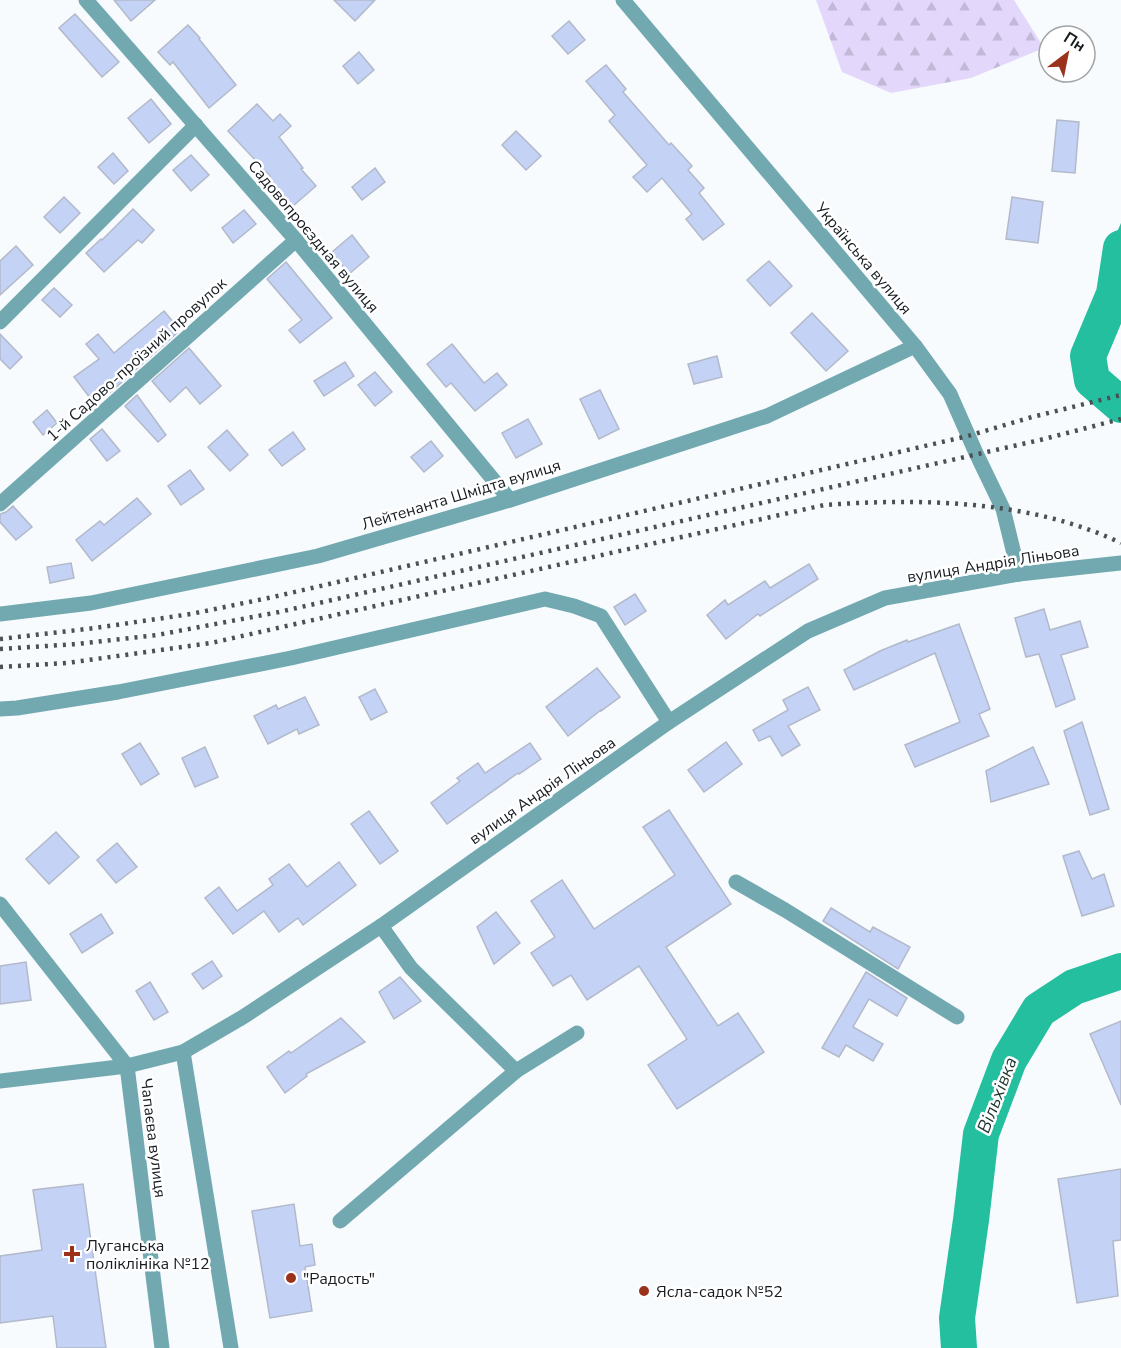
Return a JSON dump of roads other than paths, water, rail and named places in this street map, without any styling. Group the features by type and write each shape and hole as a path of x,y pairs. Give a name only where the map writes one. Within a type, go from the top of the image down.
{"street":[{"name":"Садовопроєздная вулиця","path":"86,0 296,240 510,500"},
{"name":"Українська вулиця","path":"623,0 915,346 950,394 1003,509 1019,574"},
{"path":"0,322 196,125"},
{"name":"1-й Садово-проїзний провулок","path":"0,504 296,240"},
{"name":"Лейтенанта Шмідта вулиця","path":"0,614 91,603 318,556 510,500 767,416 915,346"},
{"name":"вулиця Андрія Ліньова","path":"0,1082 127,1066 183,1052 243,1017 381,926 669,722 808,631 885,598 1019,574 1121,563"},
{"path":"0,709 118,692 291,658 545,599 601,616 669,722"},
{"path":"736,882 957,1017"},
{"name":"Чапаєва вулиця","path":"0,904 127,1066 162,1348"},
{"path":"381,926 411,968 516,1071"},
{"path":"340,1221 516,1071 577,1033"},
{"path":"183,1052 231,1348"}],"waterway":[{"name":"Вільхівка","path":"1121,248 1114,294 1088,356 1092,380 1121,405"},
{"name":"Вільхівка","path":"959,1348 957,1318 981,1134 1009,1060 1039,1010 1074,987 1121,971"}],"railway":[{"path":"0,639 191,614 273,597 968,436 1121,395"},
{"path":"0,649 77,644 157,635 279,612 1040,440 1121,419"},
{"path":"0,667 67,663 211,643 824,505 899,502 976,505 1050,518 1121,543"}],"place":[{"name":"Луганська поліклініка №12","path":"72,1254"},
{"name":"\"Радость\"","path":"291,1278"},
{"name":"Ясла-садок №52","path":"644,1291"}]}
